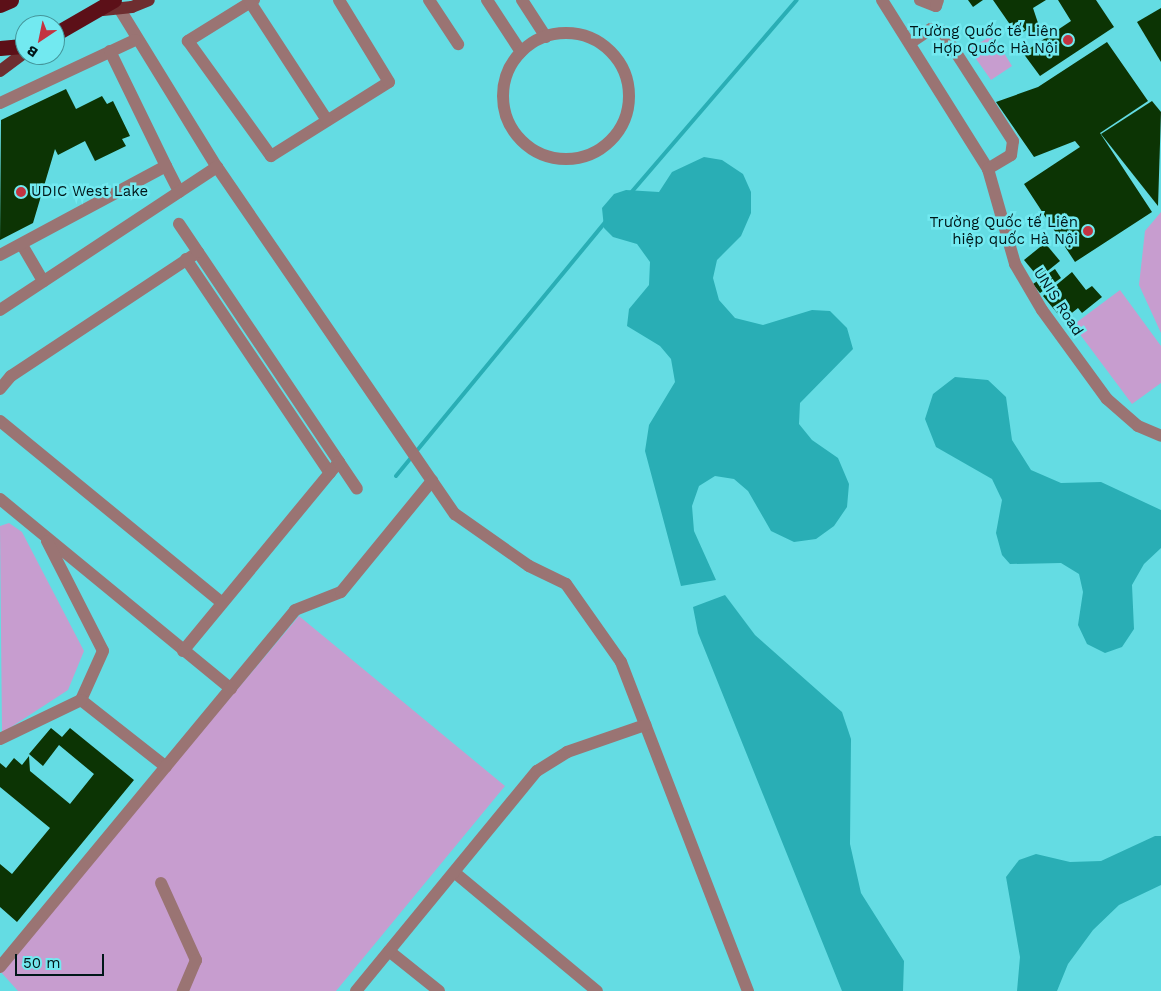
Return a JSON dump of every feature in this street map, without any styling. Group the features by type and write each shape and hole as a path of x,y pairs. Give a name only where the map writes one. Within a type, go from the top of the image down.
{"highway":[{"path":"0,5 11,0"},
{"path":"65,29 112,6"},
{"path":"0,48 15,47"}],"main road":[{"path":"112,6 149,0"},
{"path":"0,71 15,60"}],"street":[{"path":"327,120 252,1 188,41 268,156 387,85 390,78 339,0"},
{"path":"429,0 458,44"},
{"path":"487,0 521,52"},
{"path":"522,0 546,37"},
{"name":"UNIS Road","path":"882,0 988,169 1015,264 1042,310 1107,399 1138,426 1161,436"},
{"path":"920,0 936,6 938,0"},
{"path":"112,6 217,167 455,514 529,566 566,584 621,662 748,991"},
{"path":"910,43 931,29 942,31 1013,141 1011,155 988,169"},
{"path":"569,33 589,38 619,62 629,101 624,120 598,151 578,158 556,158 535,151 518,138 507,119 503,98 506,77 521,52 546,37 569,33"},
{"path":"0,103 135,40"},
{"path":"110,51 179,192"},
{"path":"0,255 22,245 166,166"},
{"path":"0,310 217,167"},
{"path":"179,224 358,489"},
{"path":"22,245 43,281"},
{"path":"0,389 11,376 198,252"},
{"path":"186,260 330,473"},
{"path":"260,370 272,362"},
{"path":"0,421 222,603"},
{"path":"183,651 339,462"},
{"path":"0,967 295,610 341,592 432,481"},
{"path":"0,499 5,509 45,536 231,689"},
{"path":"0,739 81,700 103,650 45,536"},
{"path":"81,700 166,767"},
{"path":"356,991 537,771 567,752 645,725"},
{"path":"454,872 597,991"},
{"path":"161,883 196,960 183,991"},
{"path":"389,951 439,991"}],"shaded area":[{"path":"993,35 1012,66 991,80 969,49"},
{"path":"1161,212 1161,333 1139,285 1145,231"},
{"path":"1120,290 1161,346 1161,383 1132,404 1073,325"},
{"path":"9,523 22,532 84,651 68,690 2,733 0,526"},
{"path":"299,616 505,786 336,991 18,991 0,971"}],"water":[{"path":"704,157 722,160 743,174 751,192 751,213 741,236 717,260 713,278 719,300 735,318 763,325 812,310 830,311 847,328 853,349 800,403 799,424 812,440 838,458 849,484 847,507 834,526 816,539 794,542 771,531 748,491 734,479 715,476 699,486 692,506 694,531 716,580 681,586 645,451 649,425 675,382 671,359 660,346 627,326 629,309 649,285 650,262 637,244 613,237 604,228 602,208 614,194 626,190 659,192 672,172"},
{"path":"955,377 988,380 1006,397 1012,440 1031,470 1061,483 1101,482 1161,510 1161,548 1144,564 1132,585 1134,629 1122,647 1105,653 1087,644 1078,625 1083,592 1079,574 1061,563 1010,564 1002,555 996,533 1002,500 992,479 936,447 925,419 933,394"},
{"path":"725,595 755,635 842,712 851,739 850,844 861,893 904,961 903,991 842,991 698,633 693,607"},
{"path":"1155,836 1161,836 1161,885 1119,905 1093,930 1068,964 1057,991 1017,991 1020,957 1006,877 1019,860 1036,854 1070,862 1101,861"}],"building":[{"name":"Trường Quốc tế Liên Hợp Quốc Hà Nội","path":"968,0 983,0 973,7"},
{"name":"Trường Quốc tế Liên Hợp Quốc Hà Nội","path":"993,0 1046,0 1033,8 1041,32 1033,33 1029,28 1018,36"},
{"name":"Trường Quốc tế Liên Hợp Quốc Hà Nội","path":"1058,0 1096,0 1114,27 1040,76 1023,53 1071,21"},
{"path":"1161,8 1161,62 1137,22"},
{"path":"1107,42 1148,101 1100,133 1152,212 1075,262 1024,184 1080,147 1075,141 1034,157 996,102 1038,87"},
{"name":"UDIC West Lake","path":"66,89 76,109 102,96 107,104 113,101 130,136 122,139 126,146 95,161 85,141 58,155 55,149 33,223 0,240 1,120"},
{"path":"1152,101 1161,112 1158,206 1101,134"},
{"path":"1045,243 1060,261 1039,278 1024,260"},
{"path":"1055,269 1061,278 1040,293 1033,284"},
{"path":"1072,272 1086,290 1092,286 1102,297 1082,313 1078,308 1063,320 1043,296"},
{"path":"51,728 62,737 70,728 134,780 17,922 0,907 0,864 12,874 50,828 0,787 0,763 6,768 14,758 22,765 29,756 30,771 70,804 94,774 59,745 43,766 29,754"}],"waterway":[{"path":"629,195 797,0"},
{"path":"396,476 606,221"}],"place":[{"name":"Trường Quốc tế Liên Hợp Quốc Hà Nội","path":"1068,40"},
{"name":"UDIC West Lake","path":"21,192"},
{"name":"Trường Quốc tế Liên hiệp quốc Hà Nội","path":"1088,231"}]}
